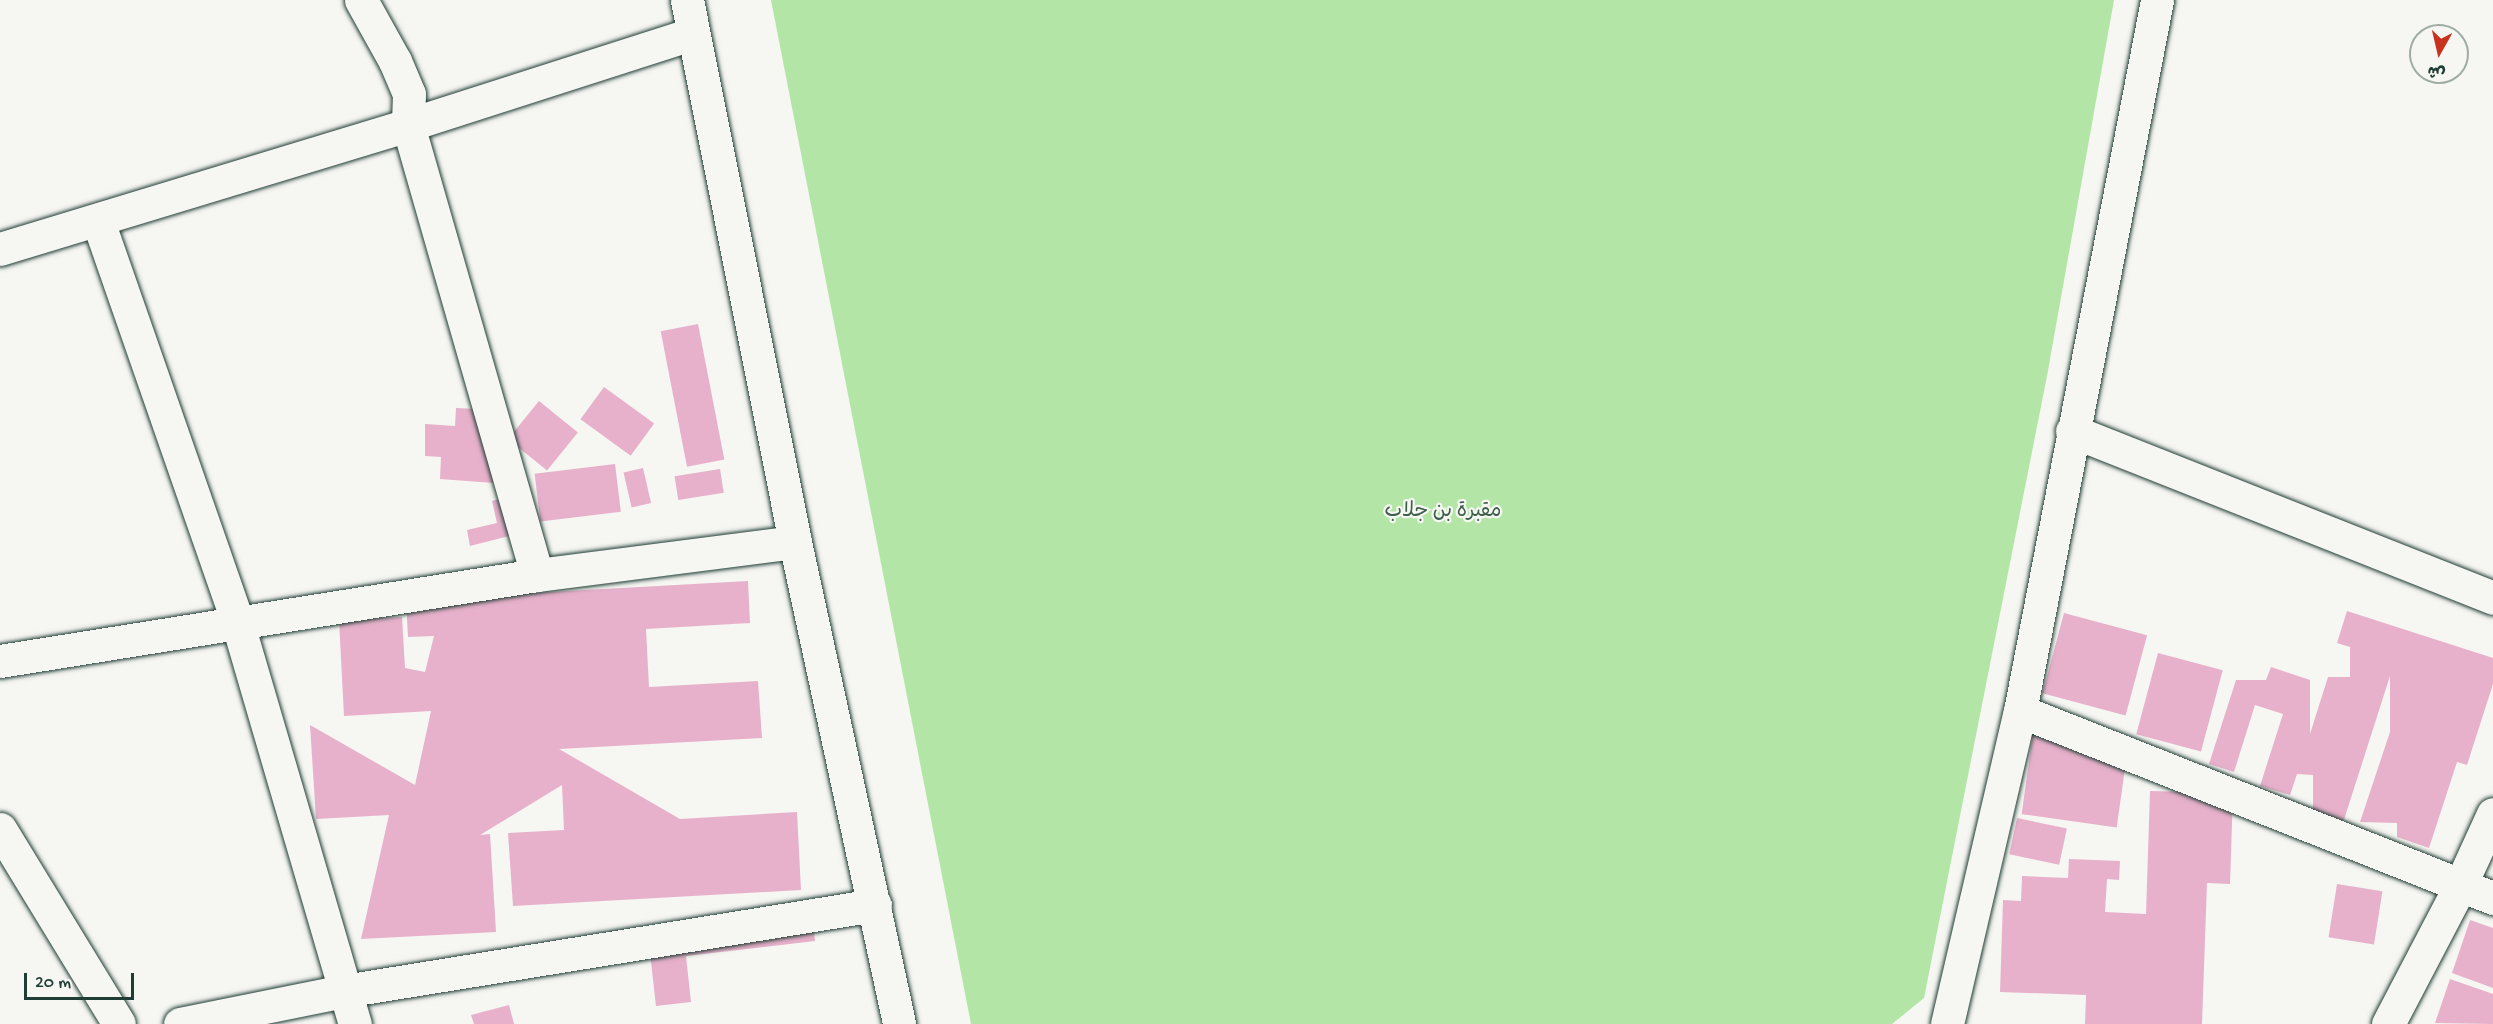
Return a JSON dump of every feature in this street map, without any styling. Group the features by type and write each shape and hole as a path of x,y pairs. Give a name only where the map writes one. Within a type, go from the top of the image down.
{"street":[{"path":"361,0 405,82 409,94 408,125 537,575"},
{"path":"687,0 795,542 875,904 899,1024"},
{"path":"1947,1024 2020,711 2072,431 2157,0"},
{"path":"0,249 408,125 692,34"},
{"path":"98,220 237,621 344,991 356,1024"},
{"path":"2072,431 2493,598"},
{"path":"0,661 237,621 537,575 795,542"},
{"path":"2020,711 2493,898"},
{"path":"2388,1024 2460,886 2493,814"},
{"path":"0,829 119,1024"},
{"path":"180,1024 344,991 875,904"}],"green space":[{"name":"مقبرة بن جلاب","path":"771,0 2114,0 2047,376 1924,998 1892,1024 971,1024"}],"building":[{"path":"698,324 724,459 687,467 661,331"},
{"path":"604,387 654,423 631,456 580,419"},
{"path":"539,401 578,432 547,471 508,439"},
{"path":"456,408 497,410 494,483 440,479 441,457 425,456 425,424 455,426"},
{"path":"615,464 621,512 540,522 535,474"},
{"path":"643,468 651,503 632,508 624,472"},
{"path":"720,469 724,493 678,500 675,476"},
{"path":"515,495 525,532 470,546 467,530 497,523 492,501"},
{"path":"748,581 750,623 646,629 649,687 758,681 762,738 559,749 680,819 797,812 801,890 513,906 508,833 564,830 562,785 480,835 490,834 496,932 361,939 389,815 316,819 310,725 415,785 431,711 344,716 339,620 402,617 405,668 425,672 434,636 408,637 406,600"},
{"path":"2347,611 2493,658 2493,684 2467,765 2457,762 2429,848 2397,837 2397,823 2360,822 2390,732 2390,676 2342,826 2313,817 2313,775 2297,774 2290,795 2260,786 2283,714 2255,705 2234,772 2209,764 2236,680 2266,680 2271,667 2310,680 2310,734 2328,677 2350,677 2350,647 2337,643"},
{"path":"2064,613 2147,635 2126,715 2043,693"},
{"path":"2158,653 2223,670 2201,751 2136,734"},
{"path":"2034,726 2129,739 2117,827 2022,814"},
{"path":"2150,791 2233,793 2230,884 2207,883 2202,1024 2085,1024 2086,995 2000,992 2003,900 2021,901 2022,876 2068,878 2069,859 2120,861 2119,880 2107,879 2105,912 2146,914"},
{"path":"2017,818 2067,829 2059,865 2009,854"},
{"path":"2337,884 2382,891 2374,945 2329,937"},
{"path":"811,907 815,941 686,956 691,1002 656,1006 650,953 612,958 609,931"},
{"path":"2470,920 2493,928 2493,988 2452,973"},
{"path":"2450,979 2493,994 2493,1024 2435,1023"},
{"path":"509,1005 514,1024 474,1024 471,1015"}]}
